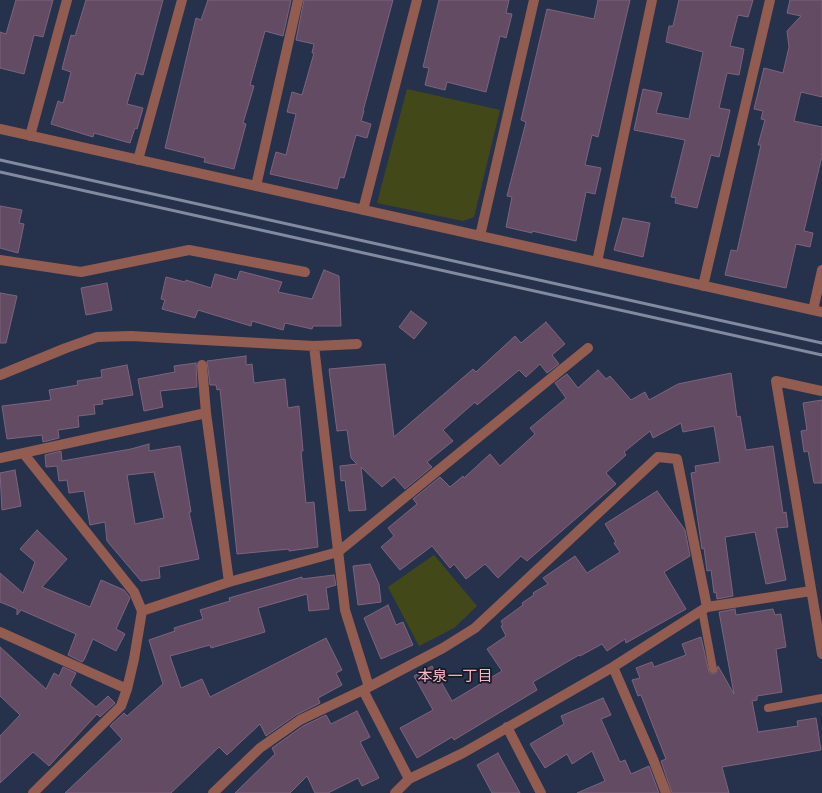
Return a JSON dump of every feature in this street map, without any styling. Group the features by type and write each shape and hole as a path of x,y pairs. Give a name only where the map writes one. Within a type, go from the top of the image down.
{"street":[{"path":"30,136 67,0"},
{"path":"138,160 182,0"},
{"path":"256,186 298,0"},
{"path":"363,210 417,0"},
{"path":"480,236 534,0"},
{"path":"597,262 652,0"},
{"path":"703,286 770,0"},
{"path":"0,129 817,311 822,270"},
{"path":"0,260 81,272 189,250 305,272"},
{"path":"0,375 97,337 131,336 314,346 357,344"},
{"path":"314,346 345,610 366,689 409,779"},
{"path":"142,611 229,582 338,552 588,348"},
{"path":"202,365 206,413 229,582"},
{"path":"822,391 776,381 822,654"},
{"path":"0,458 24,454 206,413"},
{"path":"24,454 134,592 142,611 127,689 120,706 33,793"},
{"path":"213,793 260,748 300,720 366,689 443,648 475,628 658,457 677,459 704,608"},
{"path":"395,793 409,779 463,753 612,667 704,608 811,591"},
{"path":"0,632 127,689"},
{"path":"612,667 653,759 666,793"},
{"path":"507,727 541,793"}],"lane":[{"path":"704,608 713,669"},
{"path":"768,708 822,698"}],"green space":[{"path":"407,89 500,110 474,217 463,221 377,203"},
{"path":"434,555 477,606 454,628 419,646 388,587"}],"building":[{"path":"16,0 53,0 43,37 34,35 24,74 0,68 0,32 6,34"},
{"path":"86,0 163,0 143,75 136,73 127,104 143,108 137,129 135,128 130,143 94,133 93,137 51,124 58,101 63,103 71,72 62,69 71,35 75,36"},
{"path":"208,0 291,0 283,36 265,31 250,85 254,86 243,123 246,124 234,169 204,162 205,158 165,148 196,18 201,20"},
{"path":"304,0 393,0 361,121 371,124 367,138 356,135 344,178 340,177 337,189 270,174 276,152 286,155 296,114 287,112 292,92 302,95 314,53 312,53 314,44 296,40"},
{"path":"439,0 509,0 506,13 512,14 506,38 500,36 486,92 447,82 445,90 425,85 429,68 423,67"},
{"path":"598,0 630,0 598,137 592,135 585,165 601,168 595,194 586,192 576,241 506,227 512,197 507,196 526,122 521,120 547,9 594,19"},
{"path":"679,0 753,0 748,17 738,15 730,46 744,49 739,75 727,73 719,108 730,110 719,157 711,155 697,208 675,203 676,198 671,197 685,140 634,130 643,89 662,93 656,113 689,119 703,52 666,42 669,26 673,26"},
{"path":"790,0 822,0 822,97 801,92 794,121 822,127 822,156 804,231 813,233 810,247 796,244 786,288 725,275 731,250 737,251 761,145 758,145 765,120 761,119 763,111 754,109 764,68 783,73 789,47 787,31 801,16 787,13"},
{"path":"0,206 22,210 19,223 24,224 18,253 0,248"},
{"path":"623,218 650,223 643,257 614,250"},
{"path":"324,270 339,276 341,326 313,326 312,329 285,323 283,330 252,321 251,326 198,310 195,318 162,309 165,300 161,299 166,277 185,282 186,280 211,288 215,274 237,280 240,271 282,282 278,292 312,299"},
{"path":"107,283 112,310 86,315 81,288"},
{"path":"0,293 17,296 6,343 0,343"},
{"path":"411,311 427,323 414,339 399,327"},
{"path":"546,322 565,344 552,355 559,364 547,373 540,364 526,377 519,370 477,405 475,402 443,430 453,441 427,462 432,467 405,489 394,477 382,487 361,467 366,510 349,511 345,480 341,481 340,466 357,464 351,458 347,430 337,431 329,369 385,364 394,437 473,369 476,372 515,336 521,343"},
{"path":"246,356 246,365 252,364 254,383 285,379 288,408 299,406 303,451 301,451 306,503 314,502 318,547 289,551 289,549 237,554 220,389 217,390 216,385 210,385 207,361"},
{"path":"196,363 197,387 160,391 163,407 144,411 138,379 175,372 174,366"},
{"path":"127,365 133,395 102,400 103,404 94,405 95,414 78,416 79,427 58,430 59,438 43,442 42,435 7,439 2,406 51,400 49,390 78,385 77,381 102,377 101,370"},
{"path":"598,370 606,379 610,376 631,400 645,392 649,400 678,384 731,373 737,417 740,416 746,450 773,446 783,513 786,512 788,527 776,528 786,580 766,584 755,532 725,537 733,596 717,599 716,592 714,593 711,570 707,571 704,548 702,549 691,473 696,472 695,466 720,462 714,426 683,432 681,423 653,438 650,431 624,452 626,455 606,473 616,484 527,561 521,556 498,578 485,564 466,579 454,564 450,568 432,546 400,570 381,547 394,536 388,528 417,504 413,499 440,477 450,487 463,476 464,478 490,454 500,466 535,434 530,428 566,398 555,383 567,374 578,388"},
{"path":"822,400 822,483 814,483 808,451 804,452 801,431 807,430 803,403"},
{"path":"149,444 149,451 180,446 191,512 189,512 199,559 159,567 160,578 141,581 107,541 105,522 90,525 84,491 69,493 67,480 59,481 57,466 46,467 45,455 61,451 62,461 131,449","holes":["154,472 164,518 135,524 127,475"]},
{"path":"15,470 21,506 2,510 0,473"},
{"path":"657,491 685,530 690,556 664,572 686,609 626,643 625,639 607,651 602,644 580,656 579,655 533,682 537,690 454,740 452,737 417,758 400,728 433,710 414,676 432,666 452,701 502,671 487,649 506,636 501,626 503,625 501,621 523,605 522,603 534,595 533,593 548,584 543,578 575,556 587,573 620,552 605,524"},
{"path":"37,530 67,559 42,587 90,607 101,580 124,590 130,598 116,629 125,634 116,651 93,639 82,662 68,655 76,634 21,610 17,615 17,609 0,602 0,573 23,593 35,562 20,549"},
{"path":"370,564 379,584 381,602 358,605 353,566"},
{"path":"334,575 336,585 326,588 329,609 309,611 307,594 258,608 265,632 211,648 210,645 170,656 181,688 202,679 210,697 326,638 342,670 336,673 342,685 318,698 320,703 296,715 266,736 260,724 227,755 219,747 171,793 65,793 122,739 110,726 124,713 127,716 163,684 149,640 175,631 174,628 203,619 200,610 230,601 229,598 302,577 302,579"},
{"path":"388,605 396,625 403,622 413,645 381,659 364,618"},
{"path":"735,609 736,615 773,609 775,615 781,614 786,647 776,649 782,692 757,696 757,700 752,701 758,732 798,726 797,721 816,718 821,750 722,767 729,793 672,793 661,761 666,759 641,695 638,696 632,680 640,678 636,668 652,662 654,667 686,655 682,644 701,637 709,672 712,674 716,673 718,666 734,694 719,612"},
{"path":"0,647 46,689 54,673 59,676 63,667 76,673 70,685 96,707 108,696 115,703 100,717 97,714 49,766 33,752 0,783 0,736 20,715 0,696"},
{"path":"603,698 611,715 601,719 620,762 625,760 631,774 649,766 659,793 577,793 605,781 592,751 572,764 567,754 545,768 530,744 564,724 561,716"},
{"path":"357,711 370,737 360,742 379,778 362,786 358,778 328,793 315,793 307,776 290,793 235,793 275,754 272,748 303,726 326,715 331,724"},
{"path":"498,753 520,793 492,793 477,765"}],"railway":[{"path":"0,160 822,343"},
{"path":"0,172 822,355"}],"district":[{"name":"本泉一丁目","path":"455,678"}]}
